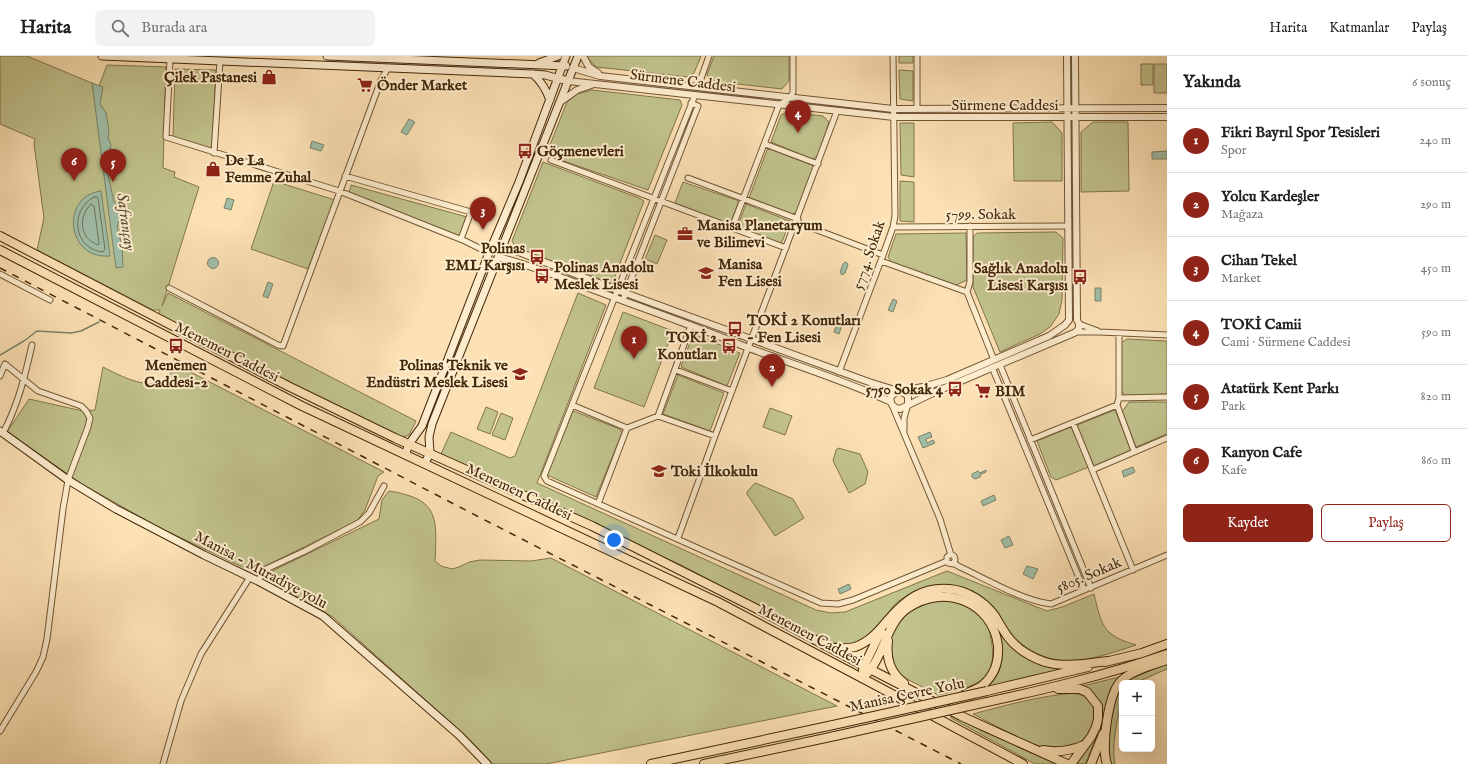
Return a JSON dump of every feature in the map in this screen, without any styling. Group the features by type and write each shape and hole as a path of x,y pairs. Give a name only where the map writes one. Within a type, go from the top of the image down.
{"main road":[{"name":"Sürmene Caddesi","path":"102,56 170,60 180,58 220,61 266,59 327,66 533,74 545,75 568,81"},
{"name":"Sürmene Caddesi","path":"327,56 391,57 536,65 562,65 573,68"},
{"path":"536,65 558,56"},
{"path":"405,455 409,444 422,426 489,253 519,182 566,56"},
{"path":"425,463 430,453 429,437 432,424 578,56"},
{"path":"388,68 391,57"},
{"path":"533,74 547,89 550,100"},
{"name":"Menemen Caddesi","path":"0,236 267,375 395,438 595,527 762,611 867,668 961,716 1067,764"},
{"path":"494,242 503,246"},
{"name":"Menemen Caddesi","path":"0,250 302,406 718,602 1023,764"},
{"path":"489,253 498,257"},
{"name":"Manisa - Muradiye yolu","path":"1,432 68,480 116,509 204,555 258,581 323,616 459,735 487,764"},
{"path":"831,648 854,647 868,641 877,634 900,606 911,597 935,589 951,589 963,592 977,599 994,615 1008,637 1016,646 1034,657 1046,662 1062,665 1108,661"},
{"path":"916,693 891,671 887,658 889,634 892,625 907,608 930,598 946,597 961,600 976,607 986,617 997,638 998,651 995,671 982,686 957,698"},
{"path":"862,678 882,627"},
{"path":"867,668 889,634"},
{"name":"Manisa Çevre Yolu","path":"651,764 1062,674 1142,653 1167,644"},
{"name":"Manisa Çevre Yolu","path":"704,764 1029,693 1128,667 1167,654"},
{"path":"1107,764 1104,750 1108,720 1114,693 1121,681 1136,672 1167,660"},
{"path":"1029,693 1072,688 1080,689 1087,692 1098,706 1099,713 1096,726 1091,737 1084,744 1070,764"},
{"path":"1091,764 1102,739 1108,720"},
{"path":"1028,746 1051,752 1059,752 1069,751 1084,744"}],"street":[{"path":"583,56 589,66 600,76"},
{"path":"698,87 709,56"},
{"path":"732,228 779,105 790,98 793,92 793,56"},
{"name":"5774. Sokak","path":"839,372 893,227 896,206 893,56"},
{"path":"917,56 917,109"},
{"path":"1067,56 1067,332 1167,335"},
{"path":"498,257 523,263 614,298 691,325 862,389 900,409 903,408 908,404 992,367 1000,365 1074,333 1079,329 1075,56"},
{"path":"170,60 166,137 339,191 461,239 489,253"},
{"path":"214,153 220,61"},
{"path":"169,288 278,345 283,346 380,80 388,68"},
{"name":"Sürmene Caddesi","path":"573,68 600,76 893,109 1167,108"},
{"name":"Sürmene Caddesi","path":"568,81 894,117 1167,117"},
{"path":"559,103 577,90 596,83"},
{"path":"694,95 544,476 545,478 598,504 678,538 820,603 830,605 853,600 947,561 947,557 951,555"},
{"path":"623,300 698,106 691,103"},
{"path":"678,538 837,111"},
{"path":"765,144 818,164"},
{"path":"551,160 786,248"},
{"path":"345,176 471,212 461,239"},
{"path":"688,178 883,255"},
{"path":"970,226 970,282 967,292 994,360"},
{"name":"5799. Sokak","path":"893,227 1068,226"},
{"path":"503,246 751,340 839,372 899,391 908,396 908,404 904,418 904,431"},
{"path":"881,261 967,292"},
{"path":"0,274 50,300"},
{"path":"947,561 950,564 954,563 956,560 955,557 951,555 940,519 892,404 891,396 899,391 923,387 947,380 1049,336 1072,319 1099,332"},
{"path":"658,416 676,370 691,325"},
{"path":"1119,333 1119,398 1117,405 1134,451"},
{"path":"1,432 11,417 24,380 32,345"},
{"path":"0,376 5,364 38,391 81,406 90,418 84,439 68,480 47,639 43,657 36,672 0,731"},
{"path":"1000,365 1091,588"},
{"path":"992,367 1084,590"},
{"path":"676,370 732,391"},
{"path":"1119,398 1167,397"},
{"path":"572,405 627,428 658,416 715,436"},
{"path":"1030,440 1117,405"},
{"path":"1073,423 1133,570"},
{"path":"598,504 627,428"},
{"path":"1092,470 1167,438"},
{"path":"258,581 264,570 360,522 369,513 384,486"},
{"name":"5805. Sokak","path":"954,563 1040,603 1051,604 1167,555"},
{"path":"163,764 181,701 201,654 250,577"}],"green space":[{"path":"0,56 27,56 99,86 107,65 166,67 163,168 175,172 174,177 199,187 162,306 168,293 416,421 409,435 401,438 157,318 160,310 153,310 37,250 44,218 34,144 35,139 0,124"},
{"path":"586,56 701,56 694,73 688,77 596,67"},
{"path":"714,56 789,56 789,81 782,89 711,81 707,75"},
{"path":"899,56 913,56 913,63 899,63"},
{"path":"1141,64 1153,64 1153,85 1141,85"},
{"path":"1154,64 1167,64 1167,93 1154,93"},
{"path":"175,69 216,70 212,149 210,151 173,137"},
{"path":"899,70 913,71 913,101 900,99"},
{"path":"592,90 680,100 682,105 648,190 546,155 567,102 577,94"},
{"path":"787,112 823,116 829,122 818,156 812,159 771,142 781,115"},
{"path":"1052,122 1062,133 1062,181 1014,181 1013,123"},
{"path":"1093,122 1128,122 1129,191 1081,192 1081,132"},
{"path":"900,123 914,123 914,177 901,175"},
{"path":"770,149 814,166 798,212 790,215 749,198 767,150"},
{"path":"543,162 644,201 612,284 516,248 512,241"},
{"path":"274,181 335,200 308,269 251,249"},
{"path":"900,181 914,182 914,222 900,221"},
{"path":"683,182 739,201 730,224 675,203"},
{"path":"351,185 467,217 460,237 349,193"},
{"path":"746,204 790,221 782,242 778,243 737,228"},
{"path":"1056,232 1063,238 1062,300 1059,314 1050,327 1040,334 1000,352 973,287 973,237 977,233"},
{"path":"966,233 967,280 956,285 891,262 888,257 896,234"},
{"path":"655,235 667,240 657,264 645,259"},
{"path":"578,293 606,305 537,483 816,610 831,613 845,612 947,571 1047,611 1062,607 1094,594 1099,614 1105,628 1116,637 1136,645 1088,659 1069,661 1045,657 1025,647 1014,637 991,607 963,589 945,585 926,587 903,598 894,605 879,628 863,640 847,644 830,642 683,566 441,454 451,432 510,458 515,456"},
{"path":"623,312 673,331 644,407 594,388"},
{"path":"693,334 740,353 727,386 681,367"},
{"path":"1127,339 1167,341 1167,394 1125,396 1121,391 1121,343"},
{"path":"175,364 384,472 378,476 365,510 357,521 253,572 160,528 82,484 7,432 29,399 83,411 95,410 103,367 136,382 155,383 163,381 169,375"},
{"path":"678,375 724,393 710,431 663,414"},
{"path":"1129,402 1167,402 1167,434 1136,447 1122,412"},
{"path":"486,407 498,412 490,434 477,429"},
{"path":"770,408 792,416 785,435 763,427"},
{"path":"1115,410 1131,450 1094,466 1077,425"},
{"path":"573,411 620,429 622,433 596,497 547,475"},
{"path":"501,413 513,418 505,440 492,435"},
{"path":"1071,427 1089,467 1056,480 1051,477 1037,441"},
{"path":"838,448 860,454 868,472 865,484 849,493 833,461"},
{"path":"755,483 793,499 804,518 775,536 747,494"},
{"path":"389,491 405,494 418,499 432,512 436,533 435,561 441,566 452,569 469,562 480,560 531,561 551,558 837,706 546,764 493,764 468,738 333,617 267,579 266,574 379,519 382,500"},
{"path":"961,600 986,617 993,656 989,671 985,677 976,684 938,695 891,671 887,646 893,625 918,602"},
{"path":"998,632 1000,632 1019,653 1043,665 1061,670 988,687 998,673 1002,662 1001,641"},
{"path":"1167,664 1167,669 1142,680 1129,680"},
{"path":"1119,677 1110,690 1100,728 1102,711 1083,686"},
{"path":"1119,692 1119,711 1114,744 1115,764 1110,764 1109,744 1111,723"},
{"path":"1074,693 1084,696 1090,702 1094,709 1094,716 1093,724 1089,732 1076,745 1069,748 1055,749 1037,745 973,714 1010,704 1061,694"},
{"path":"952,715 982,731 1057,764 1035,764 951,718"},
{"path":"1100,728 1085,764 1076,763 1090,746"}],"water":[{"path":"92,83 103,87 100,104 106,113 109,131 108,138 111,145 107,170 114,202 121,205 121,215 117,227 122,246 123,267 116,268"},
{"path":"409,119 415,122 407,135 401,132"},
{"path":"312,141 324,145 321,151 310,148"},
{"path":"1167,151 1167,159 1152,159 1152,152"},
{"path":"101,191 110,256 95,255 84,248 77,239 74,227 74,215 79,204 88,195"},
{"path":"227,198 234,200 231,210 224,208"},
{"path":"211,258 215,258 217,259 217,267 211,268 208,265 208,261"},
{"path":"845,262 848,265 845,273 842,275 840,272"},
{"path":"268,282 273,284 268,298 263,296"},
{"path":"1095,288 1101,288 1101,301 1095,301"},
{"path":"893,299 897,301 893,312 888,310"},
{"path":"839,318 844,320 839,334 834,332"},
{"path":"930,432 932,437 926,439 927,443 933,440 935,443 923,448 918,437"},
{"path":"1133,467 1135,472 1124,477 1122,471"},
{"path":"986,470 986,472 981,474 980,477 975,479 972,477 972,474 978,471 980,473"},
{"path":"994,495 996,500 983,506 981,501"},
{"path":"1009,536 1013,545 1005,548 1001,540"},
{"path":"1027,566 1038,569 1033,579 1023,574"},
{"path":"849,584 851,589 840,594 838,589"}],"waterway":[{"name":"Safrançay","path":"0,355 24,341 37,331 71,333 81,331 99,322"}],"railway":[{"path":"0,268 477,516 961,764"}],"place":[{"name":"Çilek Pastanesi","path":"269,77"},
{"name":"Önder Market","path":"365,85"},
{"name":"TOKİ Camii","path":"798,133"},
{"name":"Göçmenevleri","path":"525,151"},
{"name":"De La Femme Zuhal","path":"213,169"},
{"name":"Kanyon Cafe","path":"74,181"},
{"name":"Atatürk Kent Parkı","path":"113,182"},
{"name":"Cihan Tekel","path":"483,230"},
{"name":"Manisa Planetaryum ve Bilimevi","path":"685,234"},
{"name":"Polinas EML Karşısı","path":"537,257"},
{"name":"Manisa Fen Lisesi","path":"706,273"},
{"name":"Polinas Anadolu Meslek Lisesi","path":"542,276"},
{"name":"Sağlık Anadolu Lisesi Karşısı","path":"1080,277"},
{"name":"TOKİ 2 Konutları - Fen Lisesi","path":"735,329"},
{"name":"Menemen Caddesi-2","path":"176,346"},
{"name":"TOKİ 2 Konutları","path":"729,346"},
{"name":"Fikri Bayrıl Spor Tesisleri","path":"634,359"},
{"name":"Polinas Teknik ve Endüstri Meslek Lisesi","path":"520,374"},
{"name":"Yolcu Kardeşler","path":"772,387"},
{"name":"5750 Sokak 4","path":"955,389"},
{"name":"BIM","path":"983,391"},
{"name":"Toki İlkokulu","path":"659,471"}]}
